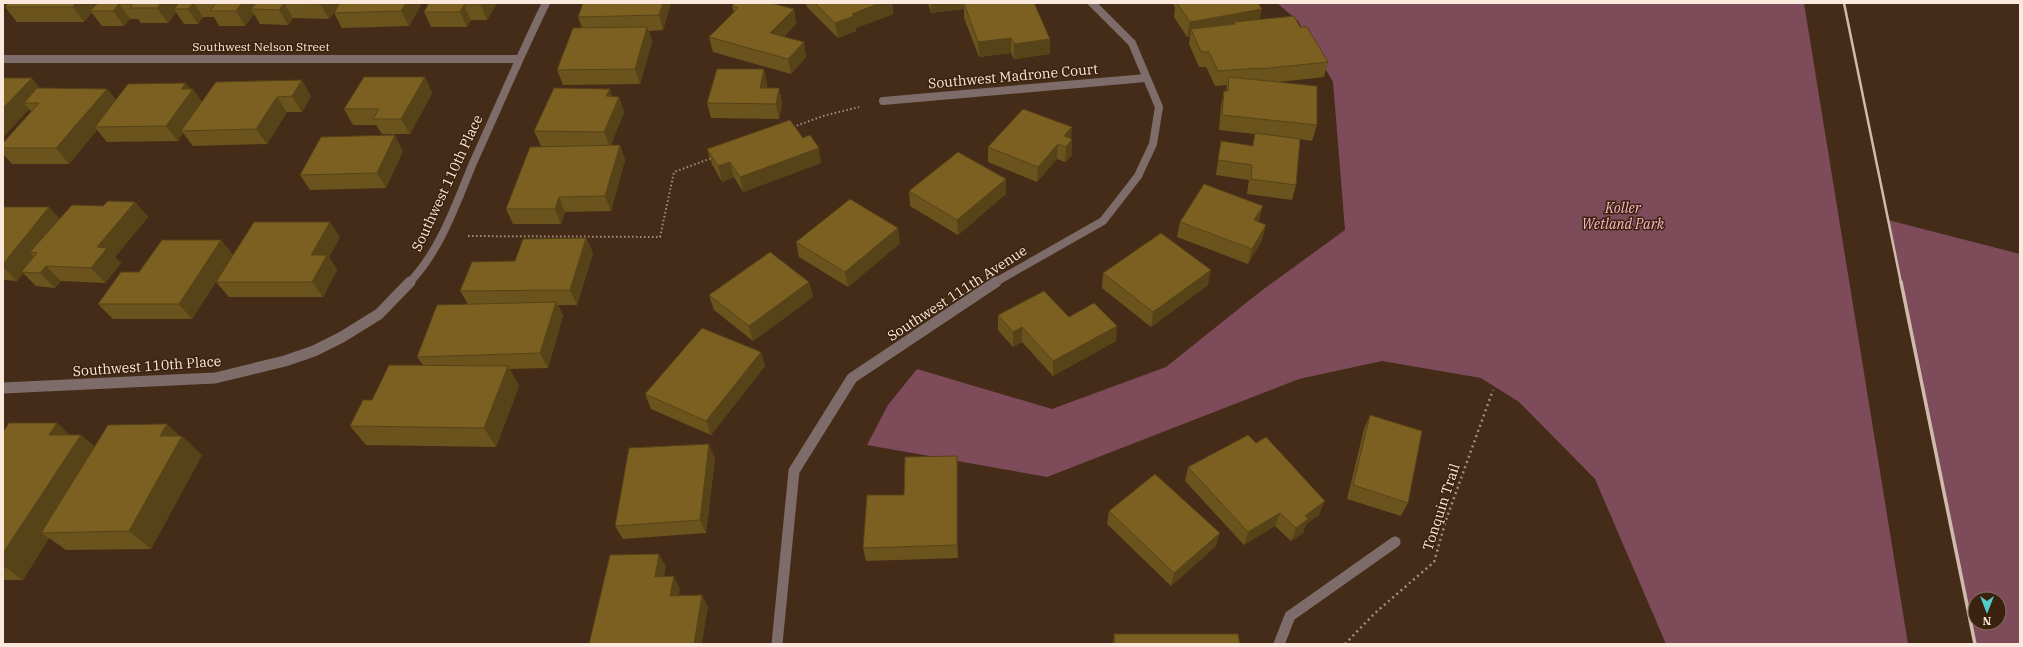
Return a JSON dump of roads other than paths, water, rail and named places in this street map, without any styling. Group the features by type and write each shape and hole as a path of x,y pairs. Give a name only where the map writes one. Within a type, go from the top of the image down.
{"street":[{"name":"Southwest 110th Place","path":"3,388 215,378 285,361 314,351 342,337 379,314 416,276 442,235 518,59 546,3"},
{"name":"Southwest 111th Avenue","path":"777,644 794,471 852,378 1011,272 1103,221 1138,176 1153,144 1158,107 1132,43 1092,3"},
{"name":"Southwest Nelson Street","path":"3,59 518,59"},
{"name":"Southwest Madrone Court","path":"883,100 1146,78"},
{"path":"1279,644 1290,616 1395,542"}],"railway":[{"path":"1844,3 1901,283"},
{"path":"1901,282 1975,644"}],"park label":[{"name":"Koller Wetland Park","path":"1623,216"}]}
